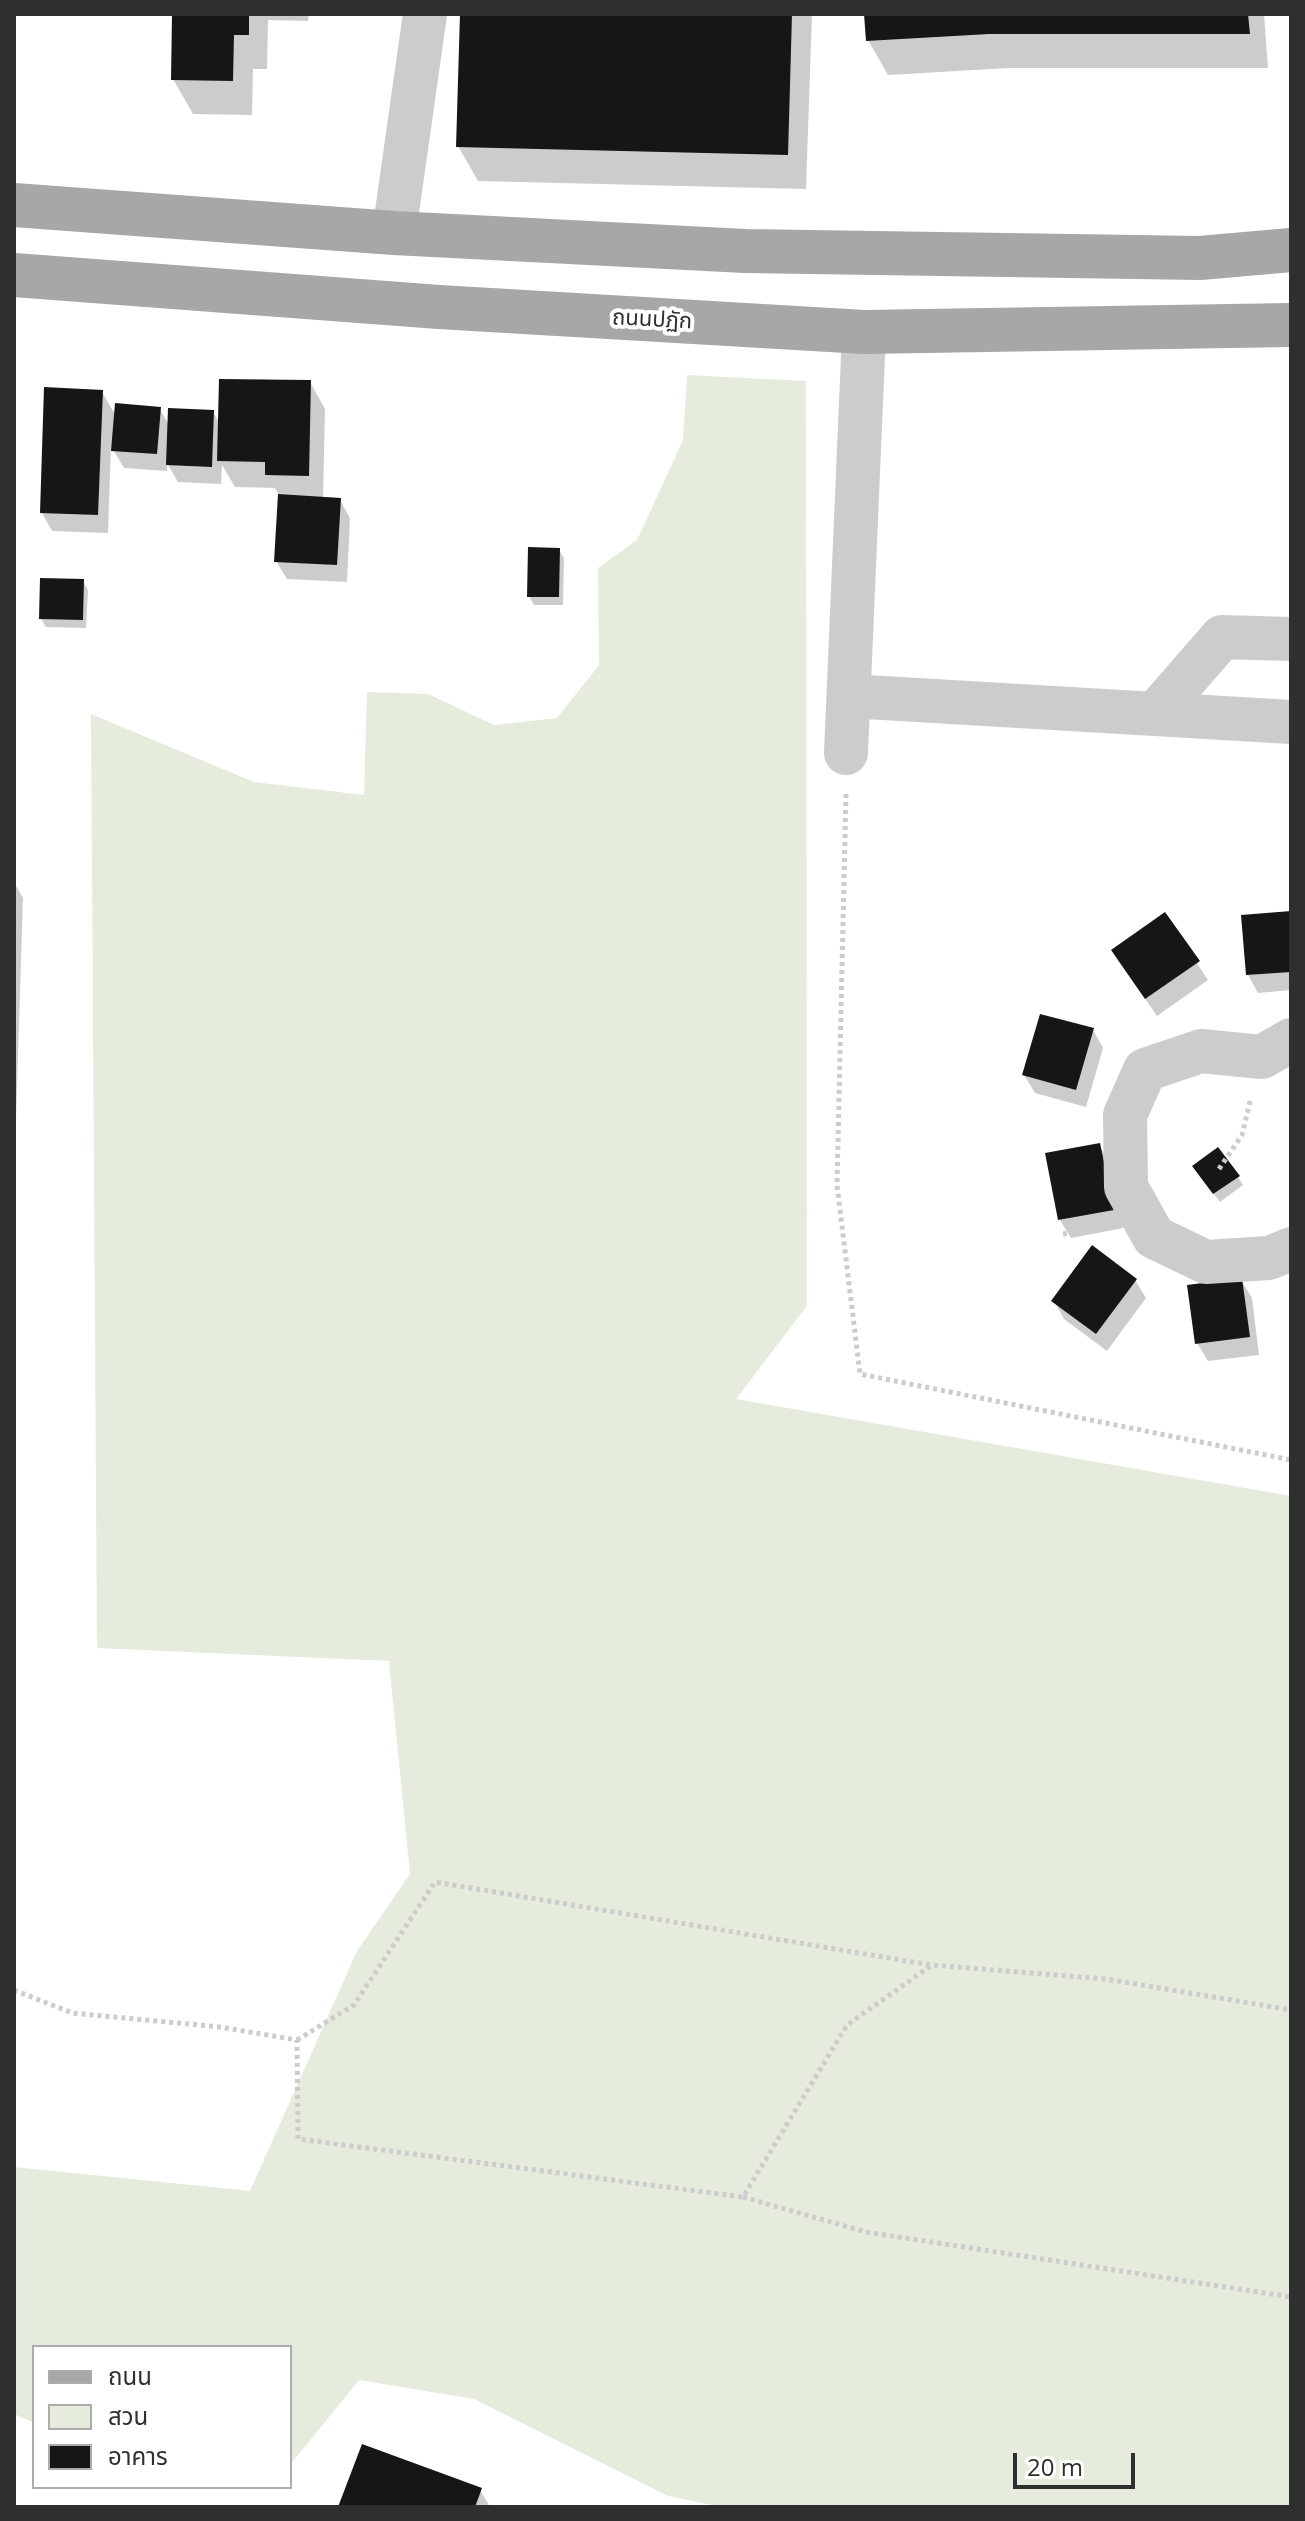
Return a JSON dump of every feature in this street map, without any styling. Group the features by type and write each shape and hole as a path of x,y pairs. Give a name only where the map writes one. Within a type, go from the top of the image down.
{"main road":[{"path":"14,205 394,233 745,251 1040,258 1200,258 1291,250"},
{"name":"ถนนปฏัก","path":"14,275 439,307 864,332 1268,328 1291,325"}],"street":[{"path":"394,233 425,14"},
{"path":"846,753 864,332"},
{"path":"1155,714 1222,637 1291,639"},
{"path":"849,696 1291,722"},
{"path":"1276,1049 1201,1051 1145,1070 1125,1115 1126,1187 1154,1237 1206,1262 1269,1258 1291,1249"}],"path":[{"path":"846,753 837,1185 860,1374 1291,1460"},
{"path":"1219,1169 1242,1135 1276,1049"},
{"path":"14,1990 72,2013 220,2027 297,2040 354,2005 435,1882 932,1965 1106,1979 1291,2010"},
{"path":"743,2197 847,2025 932,1965"},
{"path":"297,2040 298,2139 743,2197 866,2232 1291,2297"}],"green space":[{"path":"687,375 806,381 807,1306 736,1399 1291,1496 1291,2507 722,2507 668,2496 474,2399 359,2380 292,2463 292,2345 32,2345 32,2422 14,2414 14,2167 250,2191 357,1951 410,1874 389,1661 97,1648 91,714 254,782 364,795 367,692 428,694 494,725 557,718 599,665 598,568 637,540 683,440"}],"building":[{"path":"172,14 249,14 249,35 234,35 233,81 171,80"},
{"path":"460,14 792,14 788,155 456,147"},
{"path":"864,14 1248,14 1250,34 989,34 866,41"},
{"path":"219,379 311,380 309,476 265,475 265,462 217,461"},
{"path":"44,387 103,390 98,515 40,513"},
{"path":"115,403 161,407 157,454 111,451"},
{"path":"168,408 214,410 212,467 166,465"},
{"path":"278,494 341,498 337,565 274,562"},
{"path":"528,547 560,548 559,597 527,597"},
{"path":"40,578 84,579 83,620 39,619"},
{"path":"1291,911 1291,972 1246,975 1241,915"},
{"path":"1165,912 1200,961 1145,999 1111,950"},
{"path":"1040,1014 1094,1028 1076,1090 1022,1075"},
{"path":"1100,1143 1114,1210 1058,1220 1045,1153"},
{"path":"1218,1147 1240,1176 1213,1194 1192,1166"},
{"path":"1092,1245 1137,1279 1096,1334 1051,1301"},
{"path":"1242,1278 1250,1337 1195,1344 1187,1285"},
{"path":"362,2444 482,2488 475,2507 338,2507"}]}
